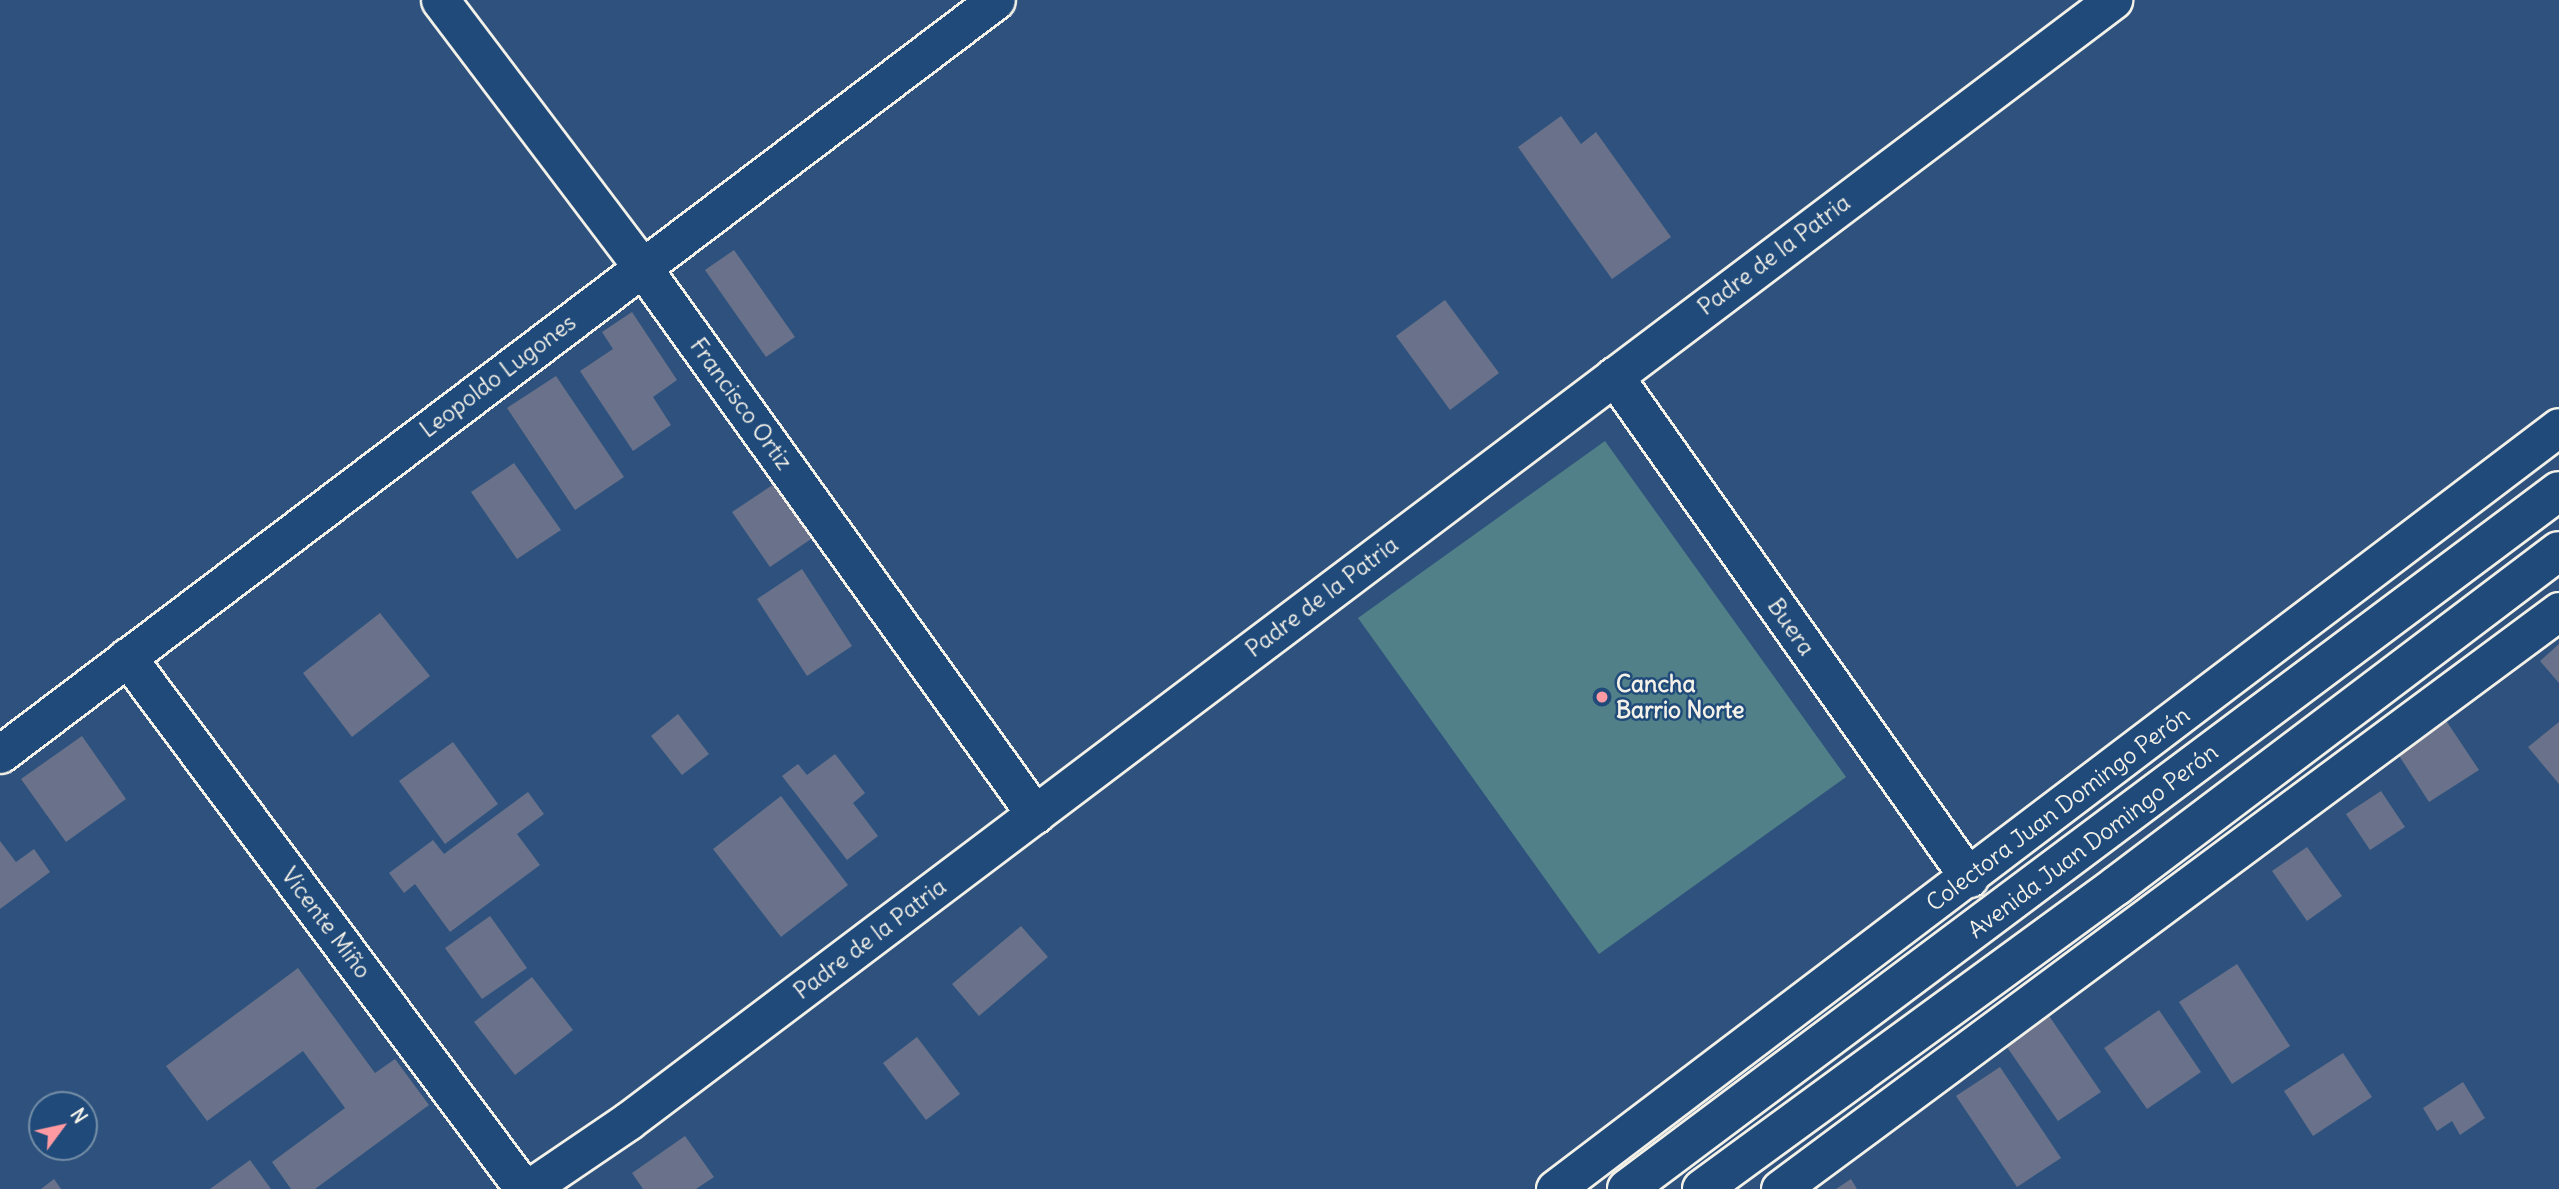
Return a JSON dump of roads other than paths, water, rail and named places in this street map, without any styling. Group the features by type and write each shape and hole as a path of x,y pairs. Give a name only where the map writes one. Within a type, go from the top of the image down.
{"main road":[{"name":"Avenida Juan Domingo Perón","path":"1627,1189 2559,491"},
{"path":"1702,1189 2116,886 2559,551"}],"street":[{"name":"Francisco Ortiz","path":"440,0 642,267 1035,814"},
{"name":"Leopoldo Lugones","path":"0,754 996,0"},
{"name":"Padre de la Patria","path":"526,1189 628,1121 2113,0"},
{"name":"Buera","path":"1614,376 1969,878"},
{"name":"Colectora Juan Domingo Perón","path":"1555,1189 1969,878 2559,427"},
{"path":"1780,1189 2559,611"},
{"name":"Vicente Miño","path":"127,656 526,1189"}],"place":[{"name":"Cancha Barrio Norte","path":"1602,697"}]}
